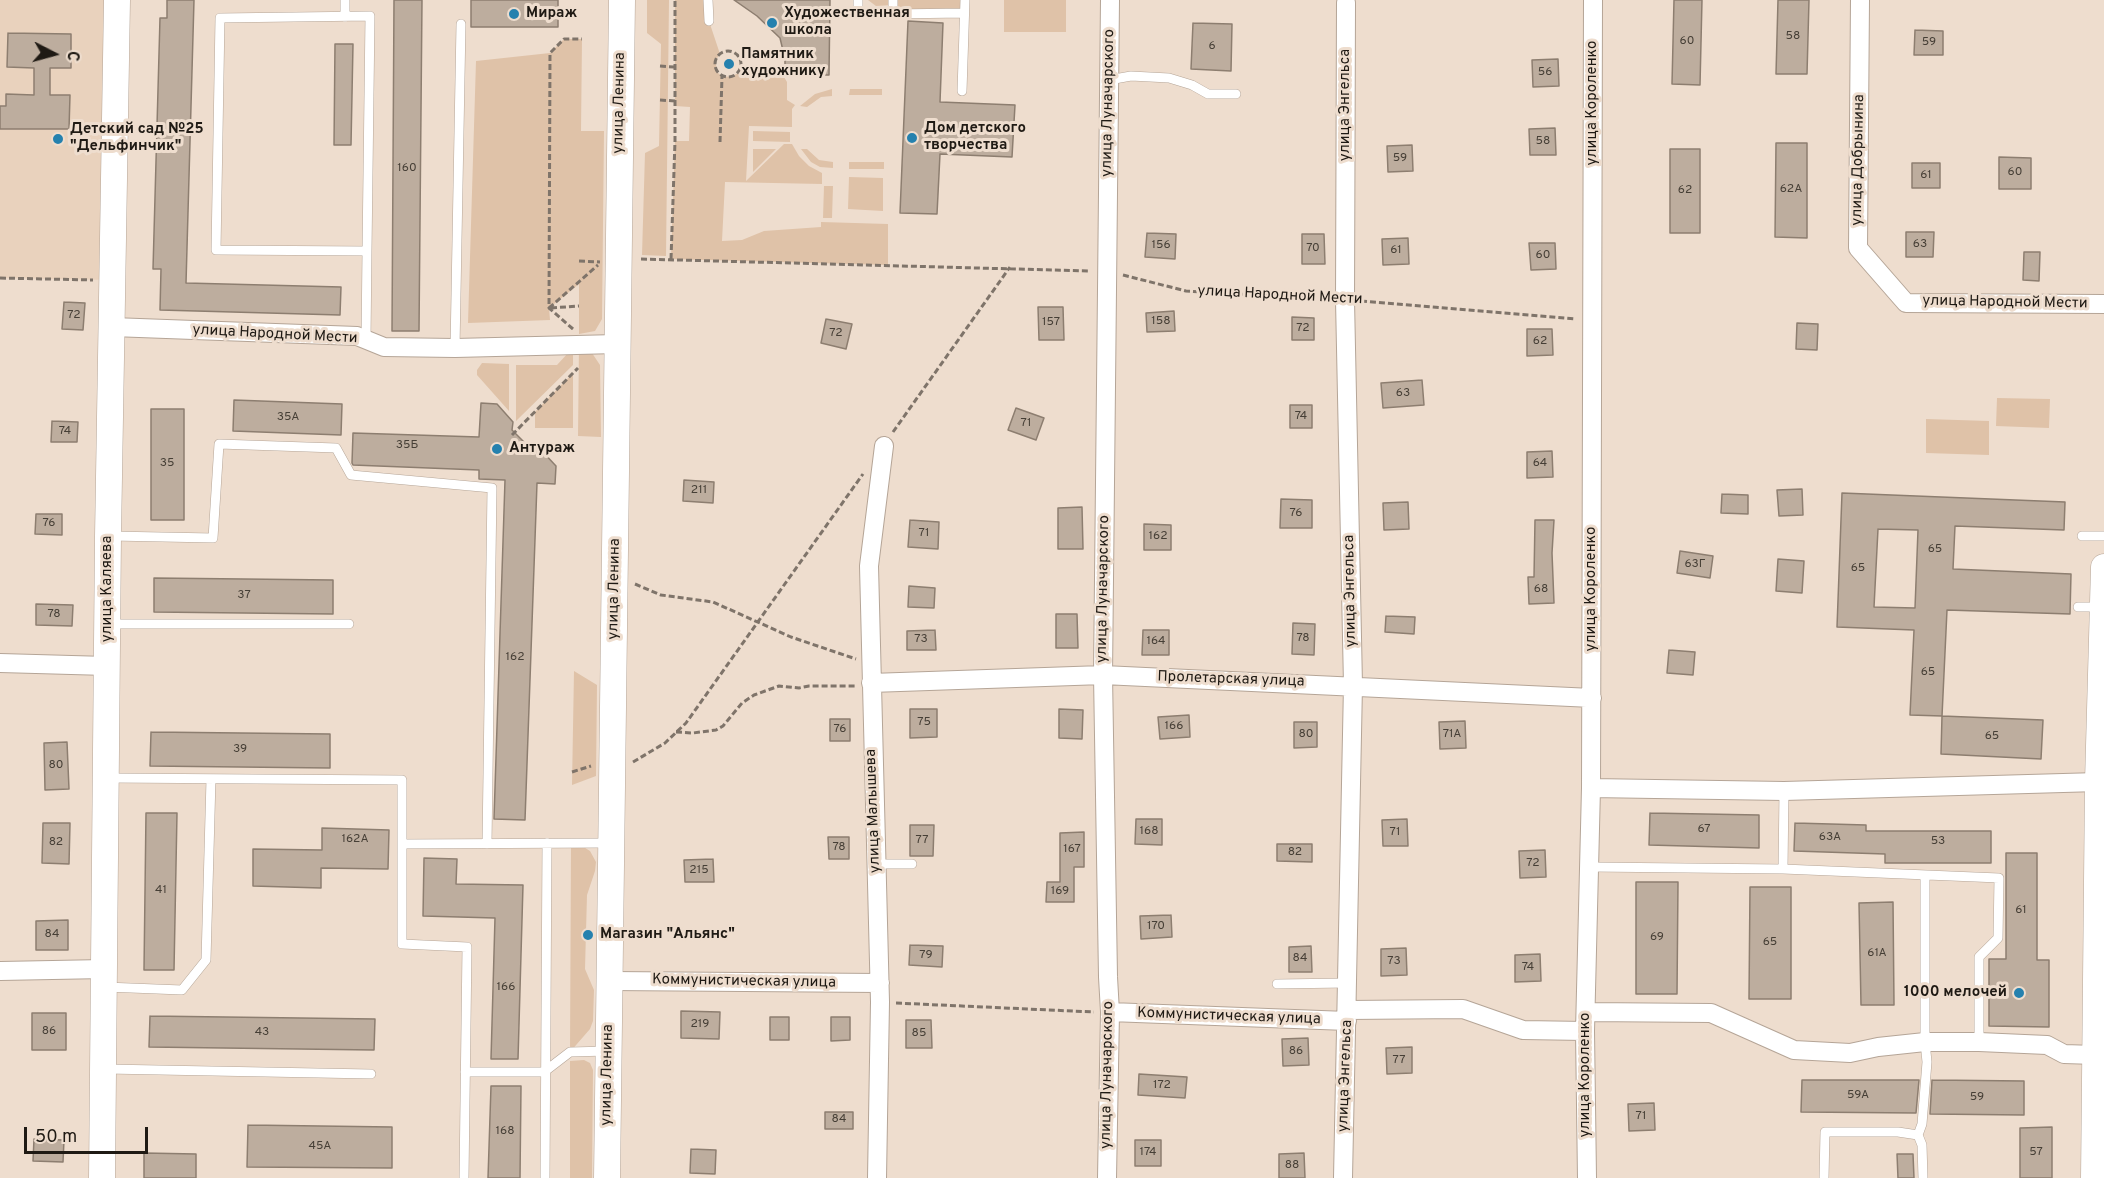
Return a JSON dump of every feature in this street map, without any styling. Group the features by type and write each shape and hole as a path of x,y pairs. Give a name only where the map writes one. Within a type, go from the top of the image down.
{"street":[{"name":"улица Каляева","path":"102,1178 109,624 108,536 117,0"},
{"name":"улица Ленина","path":"607,1178 622,0"},
{"name":"улица Луначарского","path":"1107,1178 1110,1012 1103,675 1110,0"},
{"name":"улица Короленко","path":"1587,1178 1586,1012 1592,698 1593,0"},
{"name":"улица Добрынина","path":"1860,0 1858,248 1906,303"},
{"name":"улица Энгельса","path":"1343,1178 1353,685 1345,300 1346,3"},
{"name":"улица Народной Мести","path":"1906,303 2104,304"},
{"name":"улица Народной Мести","path":"112,327 357,336 384,347 455,348 617,344"},
{"name":"улица Малышева","path":"877,1178 880,983 869,566 884,446"},
{"path":"2094,1178 2096,1054 2100,1018 2101,821 2098,782 2102,706 2097,618 2104,567"},
{"path":"0,663 107,666"},
{"name":"Пролетарская улица","path":"871,683 1103,675 1592,698"},
{"path":"1591,788 1784,791 2098,782"},
{"path":"0,971 105,978"},
{"name":"Коммунистическая улица","path":"609,981 880,983"},
{"name":"Коммунистическая улица","path":"1110,1012 1347,1016 1463,1009 1524,1030 1586,1032"},
{"path":"1586,1012 1711,1012 1794,1050 1804,1051 1850,1053 1878,1047 1925,1042 1979,1042 2047,1045 2064,1054 2096,1054"}],"lane":[{"path":"345,0 345,17"},
{"path":"708,0 709,21"},
{"path":"858,0 858,14 964,13"},
{"path":"892,14 893,0"},
{"path":"962,91 965,0"},
{"path":"366,340 368,251 370,16 220,18 216,250 368,251"},
{"path":"455,348 461,24"},
{"path":"1109,80 1131,76 1169,78 1192,85 1208,94 1236,94"},
{"path":"108,536 213,538 219,444 336,448 351,475 492,488 487,844"},
{"path":"2082,536 2104,536"},
{"path":"109,624 349,624"},
{"path":"107,778 402,780 402,944 467,947 464,1178"},
{"path":"105,978 182,990 206,960 211,779"},
{"path":"1783,869 1784,791"},
{"path":"545,1178 544,1072 548,843"},
{"path":"402,844 612,843"},
{"path":"876,864 912,864"},
{"path":"1590,867 1783,869 2000,878 1998,938 1979,957 1979,1042"},
{"path":"1923,1178 1922,1145 1918,1135 1922,1124 1927,1062 1925,876"},
{"path":"1277,984 1347,983"},
{"path":"465,1072 544,1072 570,1052 608,1051"},
{"path":"104,1069 371,1074"},
{"path":"1824,1178 1825,1132 1898,1132 1918,1135"}],"path":[{"path":"671,259 675,0"},
{"path":"579,334 549,308 550,53 564,39 582,39"},
{"path":"720,142 722,76 716,70 715,61 720,54 732,51 739,57 740,69 731,77 722,76"},
{"path":"660,66 674,67"},
{"path":"660,100 675,101"},
{"name":"улица Народной Мести","path":"641,259 1107,271 1186,291 1345,300 1592,320"},
{"path":"549,308 601,262 579,261"},
{"path":"884,446 1010,267"},
{"path":"0,278 113,280"},
{"path":"549,308 579,306"},
{"path":"512,435 579,368"},
{"path":"572,772 596,765 636,762 665,743 686,723 864,473"},
{"path":"635,584 661,595 713,603 791,637 859,660 870,661"},
{"path":"676,732 693,733 716,730 723,726 742,703 754,695 779,686 799,688 871,683"},
{"path":"880,1002 1110,1012"}],"shaded area":[{"name":"Детский сад №25 \"Дельфинчик\"","path":"0,0 117,0 113,280 0,278"},
{"path":"647,0 669,0 666,256 642,255 645,153 659,146 661,44 647,33"},
{"path":"675,0 708,0 709,21 720,54 715,61 718,73 722,76 731,77 738,73 741,65 778,67 787,82 787,100 795,105 792,109 792,127 749,126 746,181 784,144 792,144 809,166 822,173 822,184 725,182 722,241 742,240 764,231 821,227 821,222 888,224 888,265 671,259 675,141 689,141 690,107 675,106"},
{"path":"868,0 965,0 964,13 893,14 892,5 876,6"},
{"path":"1004,0 1066,0 1066,32 1004,32"},
{"path":"564,39 582,39 581,131 604,131 602,319 595,331 579,334 579,284 549,308 550,320 468,323 476,61 550,53"},
{"path":"832,89 832,96 821,97 807,107 800,106 815,94"},
{"path":"850,89 882,89 882,95 849,95"},
{"path":"753,131 790,132 790,142 753,141"},
{"path":"753,149 776,149 753,172"},
{"path":"801,149 807,149 819,160 833,162 833,168 820,167 811,162"},
{"path":"849,162 884,162 884,169 849,169"},
{"path":"849,177 883,178 883,211 848,209"},
{"path":"824,186 833,186 832,218 823,218"},
{"path":"579,345 590,350 600,365 601,437 578,436"},
{"path":"573,351 573,365 516,421 516,365 557,365"},
{"path":"482,363 509,364 509,411 477,375 477,370"},
{"path":"573,373 573,428 535,428 535,412"},
{"path":"1997,398 2050,399 2049,428 1996,426"},
{"path":"1926,419 1989,421 1989,455 1926,453"},
{"path":"574,671 597,685 596,776 572,785"},
{"path":"571,843 590,851 596,862 587,895 585,969 594,990 593,1021 590,1029 570,1052"},
{"path":"584,1060 590,1063 593,1070 592,1178 570,1178 570,1061"}],"building":[{"path":"167,0 194,0 186,283 341,287 340,315 160,310 161,269 153,269 160,18 167,18"},
{"path":"394,0 422,0 419,331 392,331"},
{"name":"Мираж","path":"471,0 558,0 558,27 471,27"},
{"path":"734,0 830,0 829,75 785,75 785,59 780,38 757,16"},
{"path":"1674,0 1702,0 1700,85 1672,84"},
{"path":"1778,0 1809,0 1807,74 1776,74"},
{"path":"908,21 943,23 940,102 1015,105 1012,157 940,154 937,214 900,213"},
{"path":"1193,23 1232,24 1231,71 1191,69"},
{"path":"1915,30 1943,31 1943,55 1914,55"},
{"path":"8,33 71,34 71,68 50,68 50,95 70,95 69,129 0,129 0,106 6,106 6,94 34,95 34,68 7,67"},
{"path":"335,44 353,44 351,145 334,145"},
{"path":"1558,59 1559,86 1533,87 1532,60"},
{"path":"1555,128 1556,155 1530,155 1529,129"},
{"path":"1776,143 1807,143 1807,238 1775,237"},
{"path":"1412,145 1413,171 1388,172 1387,146"},
{"path":"1670,149 1700,149 1700,233 1670,233"},
{"path":"1999,157 2031,158 2031,189 1999,189"},
{"path":"1912,163 1940,163 1940,188 1912,188"},
{"path":"1906,232 1934,232 1933,257 1906,257"},
{"path":"1147,233 1176,234 1175,259 1145,257"},
{"path":"1302,234 1324,234 1325,264 1302,264"},
{"path":"1408,238 1409,264 1383,265 1382,239"},
{"path":"1529,243 1555,243 1556,269 1531,270"},
{"path":"2024,252 2040,252 2039,281 2023,280"},
{"path":"64,302 85,303 83,330 62,329"},
{"path":"1038,307 1063,307 1064,340 1039,340"},
{"path":"1174,311 1175,331 1147,332 1146,313"},
{"path":"1292,317 1314,318 1314,340 1292,340"},
{"path":"826,319 852,324 846,349 821,343"},
{"path":"1797,323 1818,324 1817,350 1796,349"},
{"path":"1527,329 1552,329 1553,355 1527,356"},
{"path":"1422,380 1424,405 1383,408 1381,383"},
{"path":"234,400 342,404 341,435 233,431"},
{"path":"481,403 497,404 513,422 512,430 531,449 541,450 556,466 555,484 537,483 525,820 494,819 505,480 479,479 479,470 353,465 352,463 353,433 479,437"},
{"path":"1290,405 1312,405 1312,428 1290,428"},
{"path":"1016,408 1044,418 1036,440 1008,430"},
{"path":"151,409 184,409 184,520 151,520"},
{"path":"52,421 78,422 77,442 51,442"},
{"path":"1552,451 1553,477 1527,478 1527,452"},
{"path":"684,480 714,482 713,503 683,501"},
{"path":"1802,489 1803,515 1779,516 1777,490"},
{"path":"1842,493 2065,502 2064,530 1955,526 1953,569 2071,574 2070,614 1947,610 1942,716 1910,715 1914,630 1837,627","holes":["1878,529 1918,530 1915,608 1874,607"]},
{"path":"1722,494 1748,495 1748,514 1721,513"},
{"path":"1281,499 1312,500 1312,528 1280,528"},
{"path":"1408,502 1409,529 1384,530 1383,503"},
{"path":"1082,507 1083,549 1058,549 1058,508"},
{"path":"36,514 62,514 62,535 35,534"},
{"path":"910,520 939,522 938,549 908,547"},
{"path":"1535,520 1554,520 1552,553 1554,603 1529,604 1528,577 1534,577"},
{"path":"1144,524 1171,525 1171,550 1144,550"},
{"path":"1680,551 1713,556 1710,578 1677,573"},
{"path":"1778,559 1804,561 1802,593 1776,591"},
{"path":"154,578 333,580 333,614 154,612"},
{"path":"909,586 935,588 934,608 908,607"},
{"path":"36,604 73,605 72,626 36,625"},
{"path":"1056,614 1077,614 1078,648 1056,648"},
{"path":"1386,616 1415,617 1414,634 1385,632"},
{"path":"1293,623 1315,624 1314,655 1292,654"},
{"path":"935,630 936,650 907,650 907,631"},
{"path":"1143,630 1169,630 1169,655 1142,655"},
{"path":"1669,650 1695,652 1693,675 1667,673"},
{"path":"910,709 937,709 937,737 910,738"},
{"path":"1059,709 1083,710 1082,739 1059,738"},
{"path":"1189,715 1190,737 1160,739 1158,717"},
{"path":"1942,716 2043,720 2041,759 1941,754"},
{"path":"830,719 850,719 850,741 830,741"},
{"path":"1465,721 1466,748 1440,749 1439,722"},
{"path":"1294,722 1317,722 1317,747 1294,748"},
{"path":"151,732 330,734 330,768 150,766"},
{"path":"67,742 69,789 45,790 44,743"},
{"path":"146,813 177,813 174,970 144,970"},
{"path":"1650,813 1759,815 1759,848 1649,845"},
{"path":"1136,819 1162,819 1162,845 1135,844"},
{"path":"1407,819 1408,846 1383,846 1382,820"},
{"path":"43,823 70,823 69,864 42,863"},
{"path":"1795,823 1866,825 1866,831 1991,831 1991,863 1885,863 1885,854 1794,851"},
{"path":"910,825 934,825 933,856 910,856"},
{"path":"322,828 389,830 388,869 321,868 321,888 253,886 253,849 322,850"},
{"path":"1084,832 1084,867 1074,867 1074,902 1046,902 1047,882 1060,882 1060,833"},
{"path":"828,837 849,837 849,859 829,859"},
{"path":"1277,844 1312,844 1312,862 1277,861"},
{"path":"1545,850 1546,877 1520,878 1519,851"},
{"path":"2006,853 2037,853 2037,960 2049,960 2049,1027 1989,1026 1989,959 2006,959"},
{"path":"424,858 457,859 456,884 523,885 518,1059 491,1059 495,918 423,916"},
{"path":"713,859 714,882 685,882 684,860"},
{"path":"1636,882 1678,882 1677,994 1636,994"},
{"path":"1750,887 1791,887 1791,999 1749,999"},
{"path":"1893,902 1894,1005 1861,1005 1859,903"},
{"path":"1171,915 1172,937 1141,939 1140,916"},
{"path":"68,920 68,950 36,950 36,921"},
{"path":"910,945 943,946 942,967 909,965"},
{"path":"1311,946 1312,972 1289,972 1289,947"},
{"path":"1406,948 1407,975 1381,976 1381,949"},
{"path":"1540,954 1541,981 1515,982 1515,955"},
{"path":"681,1011 720,1012 719,1039 681,1038"},
{"path":"32,1013 66,1013 66,1050 32,1050"},
{"path":"150,1016 375,1019 374,1050 149,1047"},
{"path":"770,1017 789,1017 789,1040 770,1040"},
{"path":"831,1017 850,1017 850,1040 831,1041"},
{"path":"906,1020 931,1020 932,1048 906,1048"},
{"path":"1308,1038 1309,1065 1283,1066 1282,1039"},
{"path":"1412,1047 1412,1073 1387,1074 1386,1048"},
{"path":"1139,1074 1187,1077 1185,1098 1138,1095"},
{"path":"1802,1080 1919,1080 1916,1113 1801,1112"},
{"path":"1932,1080 2024,1081 2024,1115 1930,1114"},
{"path":"491,1086 521,1086 520,1178 488,1178"},
{"path":"1654,1103 1655,1130 1629,1131 1628,1104"},
{"path":"825,1112 853,1112 853,1129 825,1129"},
{"path":"248,1125 392,1127 392,1168 247,1167"},
{"path":"2052,1127 2052,1178 2020,1178 2020,1128"},
{"path":"34,1139 64,1140 63,1162 33,1161"},
{"path":"1135,1140 1161,1140 1161,1166 1135,1166"},
{"path":"691,1149 716,1150 715,1174 690,1173"},
{"path":"144,1153 196,1154 196,1178 144,1178"},
{"path":"1304,1153 1305,1178 1279,1178 1279,1154"},
{"path":"1897,1154 1913,1154 1914,1178 1898,1178"}],"place":[{"name":"Мираж","path":"514,14"},
{"name":"Художественная школа","path":"772,23"},
{"name":"Памятник художнику","path":"729,64"},
{"name":"Дом детского творчества","path":"912,138"},
{"name":"Детский сад №25 \"Дельфинчик\"","path":"58,139"},
{"name":"Антураж","path":"497,449"},
{"name":"Магазин \"Альянс\"","path":"588,935"},
{"name":"1000 мелочей","path":"2019,993"}]}
